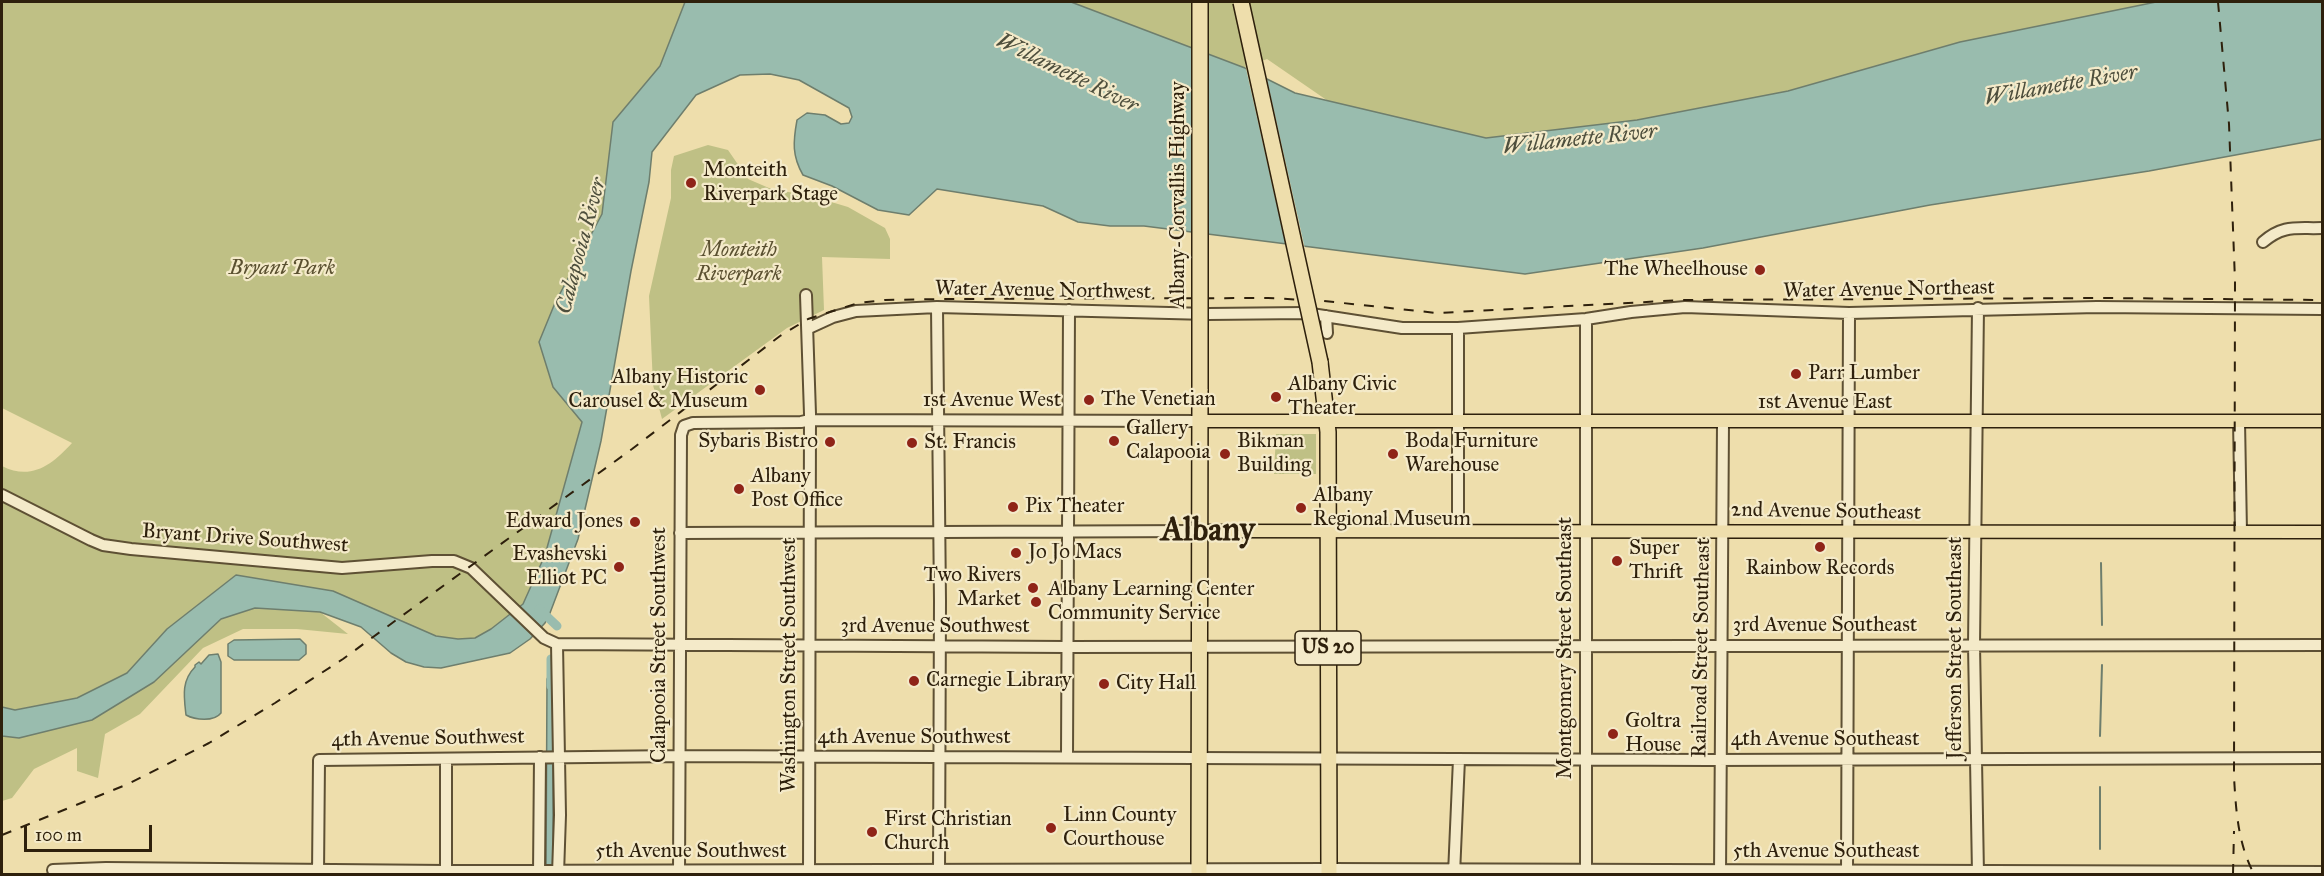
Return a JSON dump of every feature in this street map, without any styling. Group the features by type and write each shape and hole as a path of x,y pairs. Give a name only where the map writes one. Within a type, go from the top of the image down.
{"highway":[{"name":"Albany-Corvallis Highway","path":"1199,873 1200,2"},
{"name":"US 20","path":"1241,2 1320,362 1328,421 1329,872"}],"main road":[{"name":"1st Avenue West","path":"1200,421 1328,421"},
{"name":"1st Avenue East","path":"1328,421 1850,423 2322,421"},
{"name":"2nd Avenue Southeast","path":"1200,531 2322,532"}],"street":[{"path":"2263,242 2275,232 2283,229 2322,228"},
{"name":"Washington Street Southwest","path":"806,295 809,328 810,420 810,873"},
{"name":"Water Avenue Northeast","path":"1458,328 1586,319 1631,312 1685,308 1849,313 2104,306 2322,309"},
{"path":"937,307 939,872"},
{"name":"Water Avenue Northwest","path":"809,328 833,317 856,311 937,307 1208,314 1284,313 1326,316 1402,328 1458,328"},
{"name":"Jefferson Street Southeast","path":"1978,308 1974,645 1978,873"},
{"path":"1067,758 1069,310"},
{"path":"1847,873 1849,313"},
{"path":"1326,316 1327,333"},
{"name":"Montgomery Street Southeast","path":"1586,319 1586,873"},
{"path":"1458,328 1458,530"},
{"name":"1st Avenue West","path":"693,423 810,420 1200,421"},
{"path":"2239,421 2241,532"},
{"name":"Railroad Street Southeast","path":"1720,873 1723,422"},
{"name":"Calapooia Street Southwest","path":"679,872 681,435 684,426 693,423"},
{"name":"Bryant Drive Southwest","path":"2,495 91,540 117,547 342,568 454,561 471,568 544,638"},
{"path":"680,533 1200,531"},
{"name":"3rd Avenue Southwest","path":"544,638 558,644 680,646 1328,646"},
{"path":"549,872 550,757 558,644"},
{"name":"3rd Avenue Southeast","path":"1328,646 2322,645"},
{"name":"4th Avenue Southwest","path":"318,872 319,760 680,756 1329,758"},
{"path":"549,872 550,757"},
{"name":"4th Avenue Southeast","path":"1329,758 1849,760 2322,758"},
{"path":"446,759 446,873"},
{"path":"1454,872 1459,759"},
{"name":"5th Avenue Southwest","path":"53,870 446,873 1329,872"},
{"name":"5th Avenue Southeast","path":"1329,872 2322,872"}],"green space":[{"name":"Bryant Park","path":"2,2 685,2 660,66 613,122 602,214 555,303 553,387 582,421 545,555 536,582 523,604 491,629 475,638 458,639 436,636 333,591 236,575 167,629 127,673 77,698 14,710 2,707 2,466 22,472 32,471 49,464 72,443 2,408"},
{"path":"1071,2 2156,2 1960,42 1788,91 1637,120 1486,138 1328,101 1267,59 1245,68"},
{"name":"Monteith Riverpark","path":"708,145 728,150 748,179 769,188 848,207 885,228 890,239 890,259 822,257 824,310 787,328 662,419 653,385 649,296 671,198 671,170 674,156"},
{"path":"1276,434 1316,434 1316,474 1274,474"},
{"path":"255,608 320,612 348,634 297,629 243,629 203,648 140,714 105,734 98,778 77,771 77,748 34,769 12,798 2,801 2,736 19,738 188,648 221,619"}],"water":[{"name":"Willamette River","path":"685,2 1071,2 1245,68 1295,93 1486,138 1637,120 1788,91 1960,42 2156,2 2322,2 2322,139 2149,171 1930,205 1703,248 1525,274 1144,226 1110,226 1078,222 1043,206 937,189 909,215 878,210 832,186 803,175 795,155 797,120 807,113 825,115 841,124 849,123 852,117 849,108 799,80 770,74 740,75 696,95 652,152 649,182 601,441 578,539 550,613 545,623 530,639 510,653 441,668 424,667 406,662 391,653 361,627 320,612 255,608 221,619 154,682 92,720 19,738 2,736 2,707 15,710 77,698 127,673 167,629 236,575 333,591 436,636 458,639 475,638 491,629 523,604 545,555 582,422 553,387 539,342 555,303 602,214 613,122 660,66"},
{"path":"300,639 306,645 306,654 299,660 234,660 228,656 228,644 234,640"},
{"path":"218,654 221,662 221,713 214,718 204,719 186,715 184,690 187,678 195,665 199,662 201,664 209,655"},
{"path":"553,674 553,874 546,874 547,679"}],"pier":[{"path":"1245,64 1266,75 1305,249 1286,247"}],"waterway":[{"path":"2101,563 2102,625"},
{"path":"539,609 557,626"},
{"path":"551,659 551,686"},
{"path":"2100,736 2102,665"},
{"path":"2100,787 2100,849"}],"railway":[{"path":"2218,2 2229,124 2235,281 2234,777 2241,839 2254,874"},
{"path":"2,835 128,784 209,743 275,703 343,659 632,449 780,336 808,319 858,303 944,299 1268,298 1324,301 1437,313 1684,300 2104,298 2322,300"},
{"path":"2233,874 2234,831"}],"place":[{"name":"Monteith Riverpark Stage","path":"691,183"},
{"name":"The Wheelhouse","path":"1760,270"},
{"name":"Parr Lumber","path":"1796,374"},
{"name":"Albany Historic Carousel & Museum","path":"760,390"},
{"name":"Albany Civic Theater","path":"1276,397"},
{"name":"The Venetian","path":"1089,400"},
{"name":"Gallery Calapooia","path":"1114,441"},
{"name":"Sybaris Bistro","path":"830,442"},
{"name":"St. Francis","path":"912,443"},
{"name":"Bikman Building","path":"1225,454"},
{"name":"Boda Furniture Warehouse","path":"1393,454"},
{"name":"Albany Post Office","path":"739,489"},
{"name":"Pix Theater","path":"1013,507"},
{"name":"Albany Regional Museum","path":"1301,508"},
{"name":"Edward Jones","path":"635,522"},
{"name":"Rainbow Records","path":"1820,547"},
{"name":"Jo Jo Macs","path":"1016,553"},
{"name":"Super Thrift","path":"1617,561"},
{"name":"Evashevski Elliot PC","path":"619,567"},
{"name":"Two Rivers Market","path":"1033,588"},
{"name":"Albany Learning Center Community Service","path":"1036,602"},
{"name":"Carnegie Library","path":"914,681"},
{"name":"City Hall","path":"1104,684"},
{"name":"Goltra House","path":"1613,734"},
{"name":"Linn County Courthouse","path":"1051,828"},
{"name":"First Christian Church","path":"872,832"}],"district":[{"name":"Albany","path":"1208,532"}],"water label":[{"name":"Calapooia River","path":"582,246"}]}
